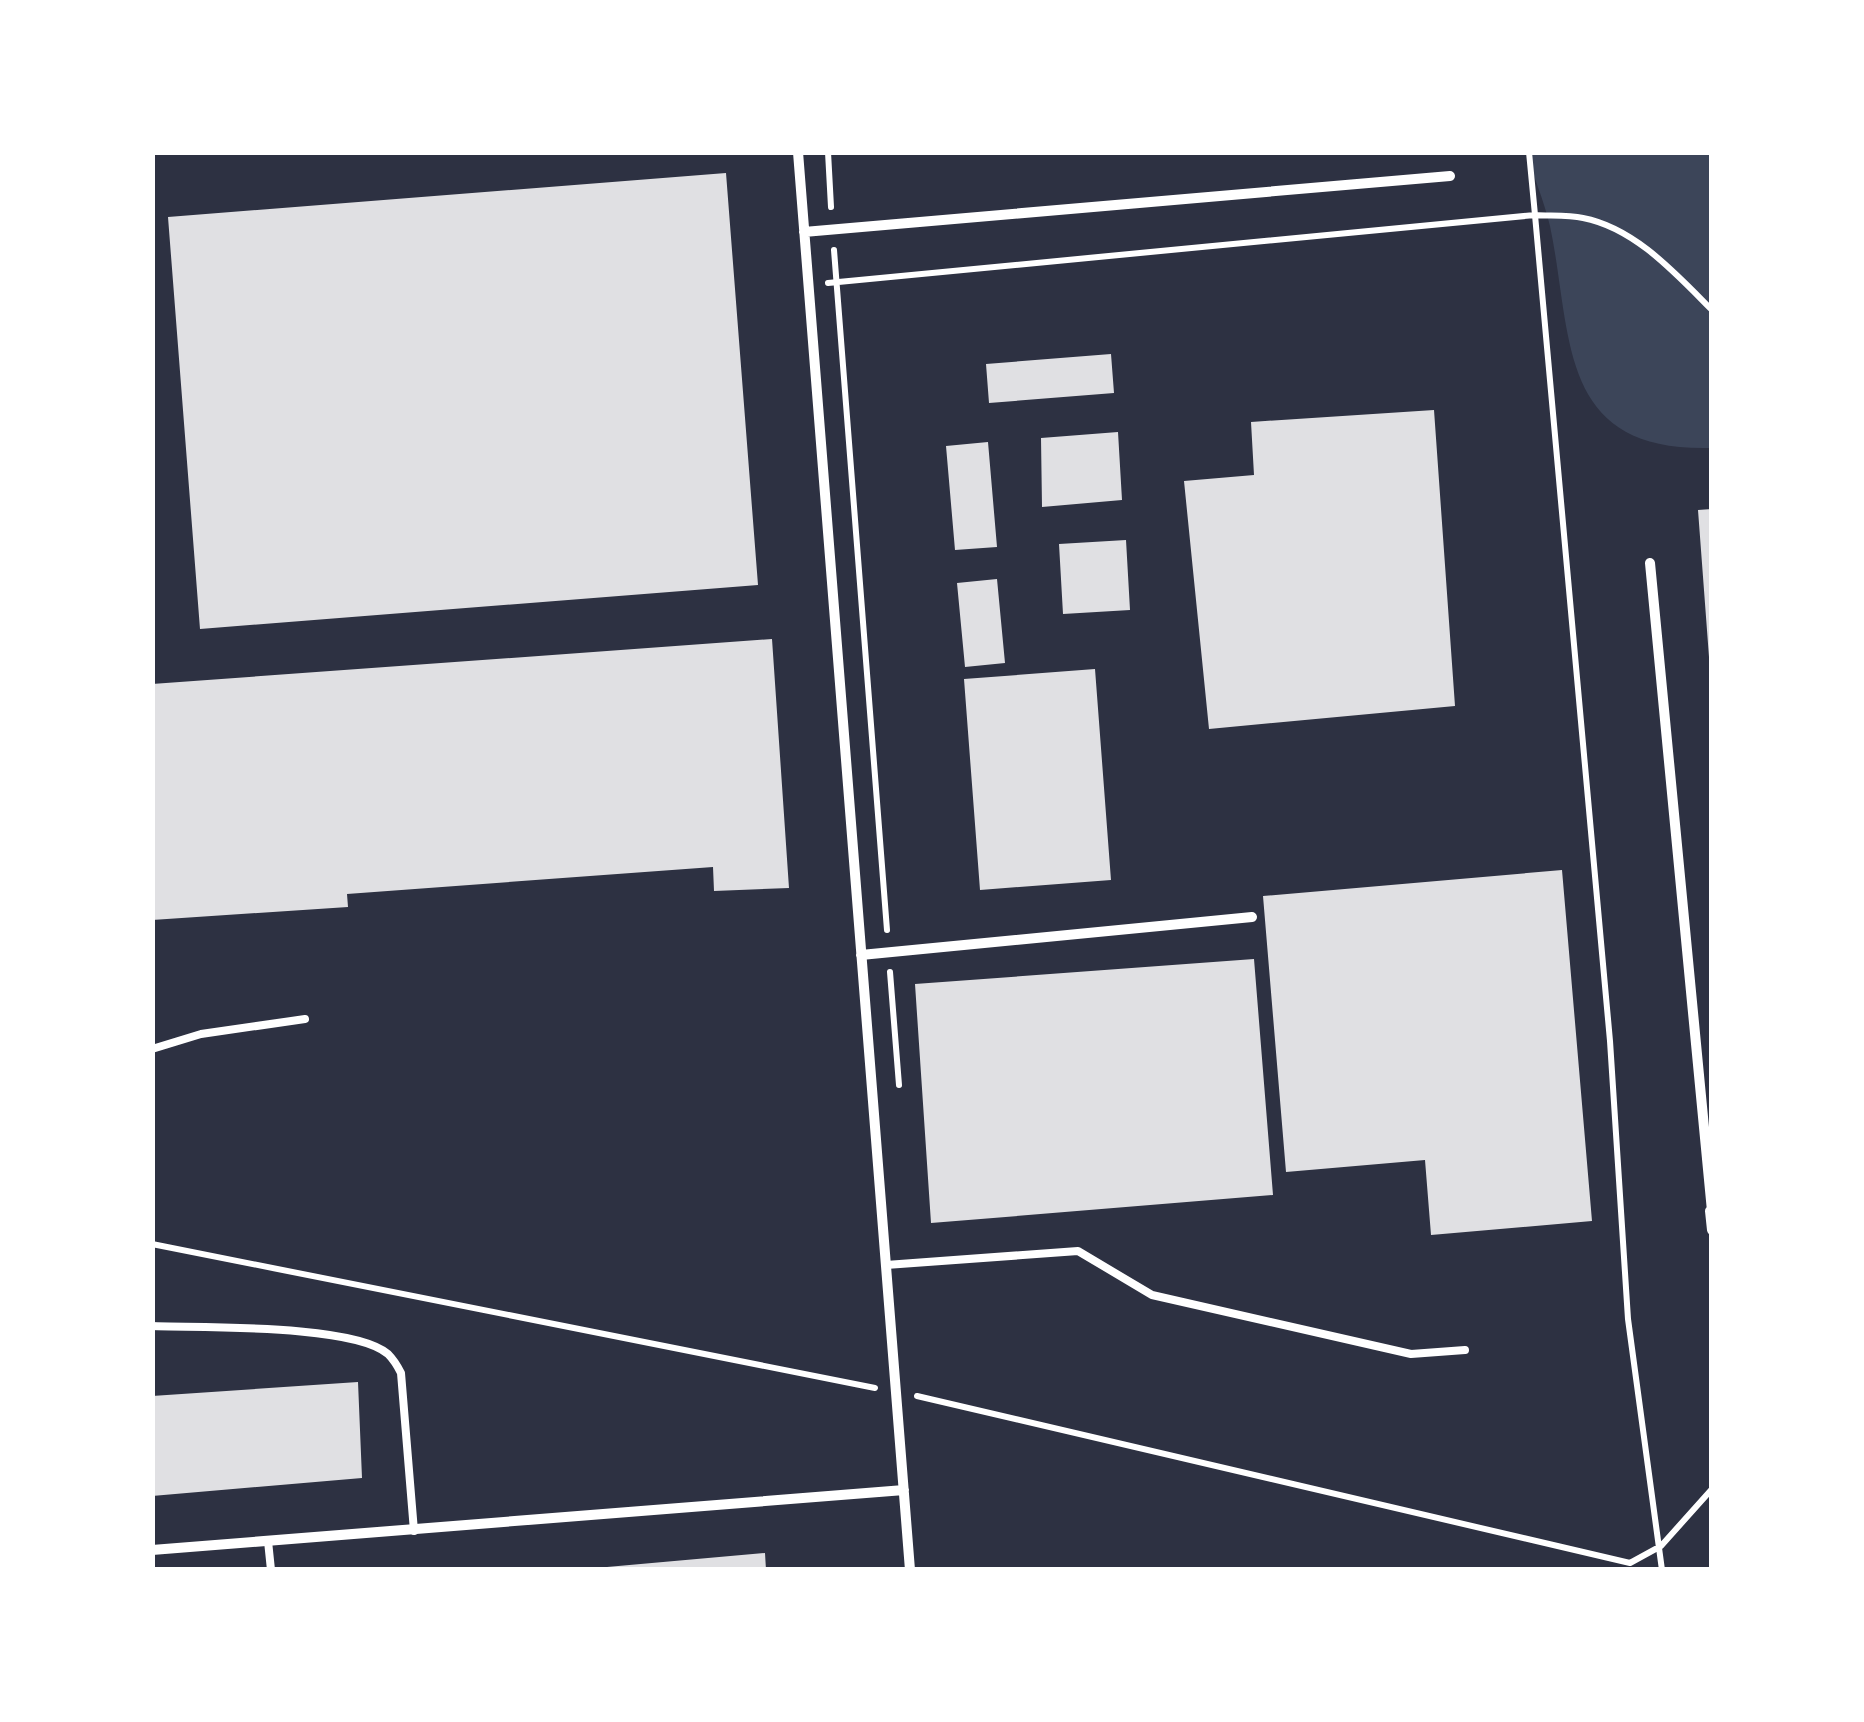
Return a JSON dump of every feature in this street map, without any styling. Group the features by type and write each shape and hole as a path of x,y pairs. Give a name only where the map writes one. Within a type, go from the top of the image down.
{"street":[{"path":"798,152 910,1570"},
{"path":"804,232 1450,176"},
{"path":"1650,563 1712,1230"},
{"path":"860,955 1252,917"},
{"path":"152,1550 904,1490"}],"lane":[{"path":"152,1048 200,1034 305,1019"},
{"path":"886,1265 1078,1250 1152,1295 1411,1354 1465,1350"},
{"path":"152,1326 301,1333 369,1344 389,1354 402,1373 414,1530"},
{"path":"268,1541 271,1570"}],"path":[{"path":"828,152 899,1088"},
{"path":"1529,152 1608,1023 1628,1318 1662,1546 1662,1570"},
{"path":"807,285 1535,215 1584,218 1622,233 1671,268 1712,310"},
{"path":"152,1244 923,1397 1630,1563 1662,1546 1712,1489"},
{"path":"921,1378 924,1416"}],"shaded area":[{"path":"1526,153 1711,153 1711,448 1661,444 1624,430 1598,409 1581,380 1570,346 1550,226"}],"building":[{"path":"726,173 758,585 200,629 168,217"},
{"path":"1111,354 1114,393 989,403 986,364"},
{"path":"1434,410 1455,706 1209,729 1184,481 1254,475 1251,422"},
{"path":"1118,432 1122,500 1042,507 1041,438"},
{"path":"988,442 997,547 955,550 946,446"},
{"path":"1712,509 1712,657 1709,657 1698,510"},
{"path":"1126,540 1130,610 1063,614 1059,544"},
{"path":"997,579 1005,663 965,667 957,583"},
{"path":"772,639 789,888 714,891 713,867 347,894 348,907 152,920 152,684"},
{"path":"1095,669 1111,880 980,890 964,679"},
{"path":"1562,870 1592,1221 1431,1235 1425,1160 1286,1172 1263,896"},
{"path":"1254,959 1273,1195 931,1223 915,984"},
{"path":"358,1382 362,1478 152,1496 152,1396"},
{"path":"765,1553 766,1570 607,1570 607,1567"}]}
